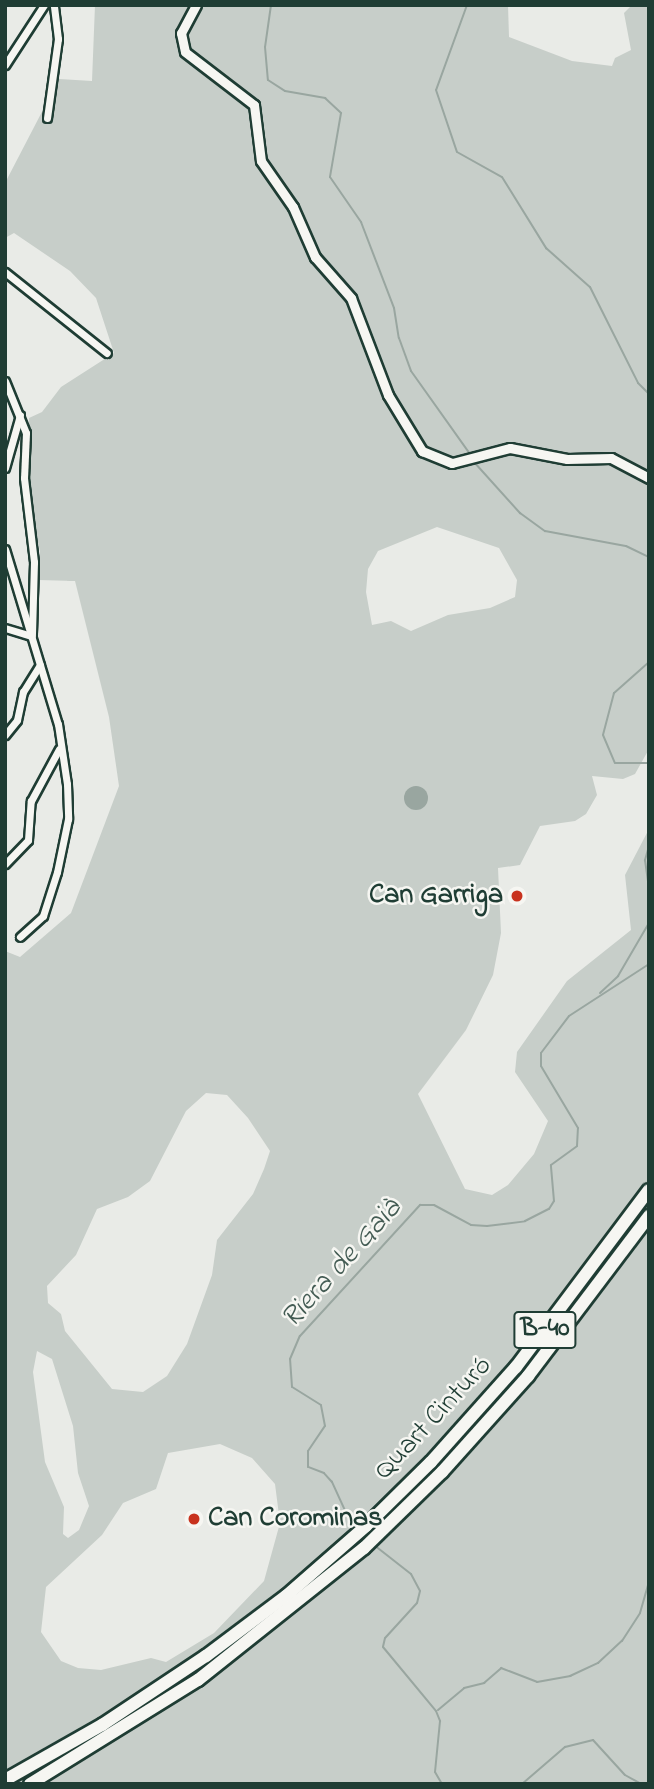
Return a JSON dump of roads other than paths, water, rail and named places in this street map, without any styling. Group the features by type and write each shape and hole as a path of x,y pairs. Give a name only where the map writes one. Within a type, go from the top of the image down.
{"highway":[{"name":"Quart Cinturó","path":"5,1780 131,1708 286,1596 431,1462 522,1360 649,1190"},
{"name":"Quart Cinturó","path":"30,1784 160,1706 295,1607 442,1472 528,1376 649,1216"}],"street":[{"path":"5,65 44,5"},
{"path":"47,118 58,38 54,5"},
{"path":"195,5 181,33 185,52 254,105 261,161 293,207 319,264 351,298 388,396 422,451 452,463 510,448 567,460 611,458 649,478"},
{"path":"5,272 107,354"},
{"path":"5,381 26,433 24,478 34,562 32,636"},
{"path":"5,468 20,414"},
{"path":"5,549 58,724 59,749 67,784 64,845 43,916 20,937"},
{"path":"5,628 32,636"},
{"path":"5,735 17,720 23,692 40,665"},
{"path":"5,864 28,840 31,802 59,749"}],"waterway":[{"path":"271,5 265,47 268,80 285,91 325,98 341,113 330,177 361,222 394,308 399,338 411,371 470,454"},
{"path":"467,5 436,90 457,152 502,177 546,248 590,287 638,383 649,394"},
{"path":"474,462 520,513 545,531 626,546 649,557"},
{"path":"649,662 614,693 603,735 615,763 649,763"},
{"path":"649,846 645,860 649,888"},
{"path":"600,993 618,976 649,923"},
{"name":"Riera de Gaià","path":"353,1528 332,1482 324,1473 308,1467 308,1451 325,1426 321,1405 292,1387 290,1359 300,1336 420,1205 434,1205 471,1225 487,1226 525,1221 549,1209 554,1201 551,1165 577,1146 578,1128 541,1066 541,1053 569,1016 649,964"},
{"name":"Riera de Gaià","path":"374,1545 411,1574 420,1591 417,1603 385,1638 383,1647 436,1711 440,1721 435,1772 442,1784"},
{"path":"438,1710 464,1688 484,1683 501,1668 537,1682 570,1676 598,1663 622,1641 640,1613 649,1582"},
{"path":"522,1784 565,1747 593,1740 625,1775 641,1784"}],"place":[{"name":"Can Garriga","path":"517,896"},
{"name":"Can Corominas","path":"194,1519"}]}
